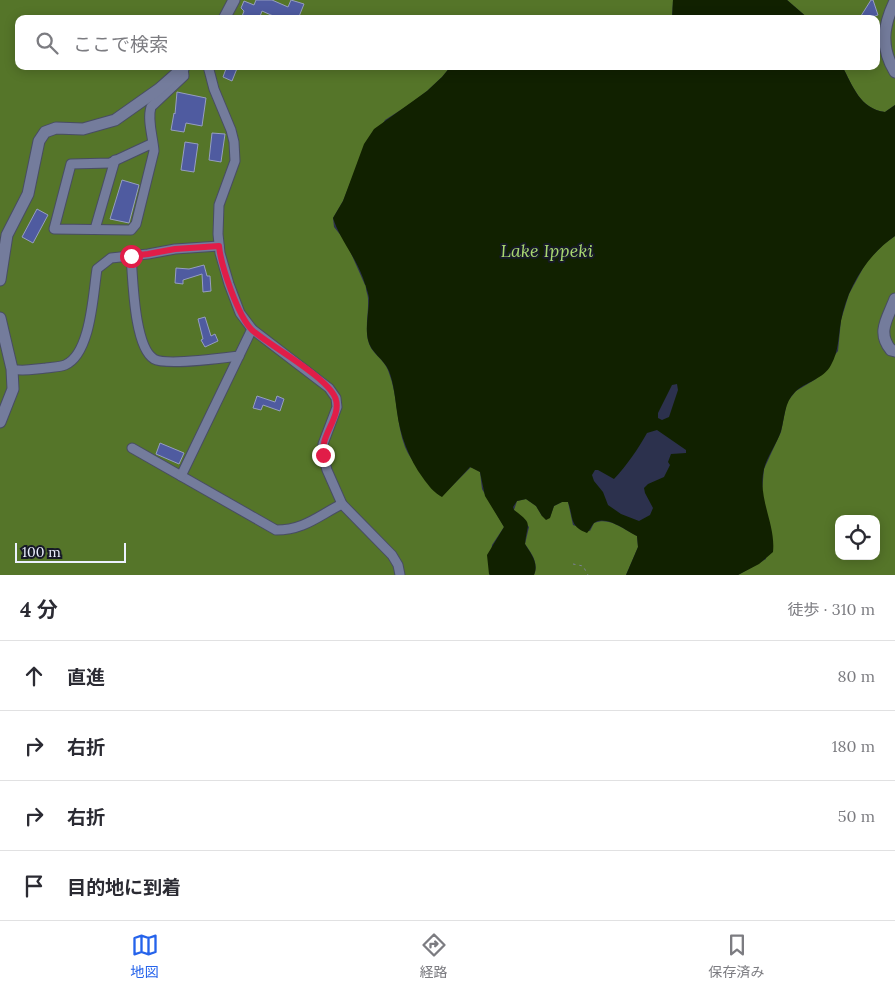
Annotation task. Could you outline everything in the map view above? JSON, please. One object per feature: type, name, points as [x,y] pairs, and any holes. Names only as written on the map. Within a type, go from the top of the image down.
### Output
[{"type":"street","points":[[226,15],[234,0]]},
{"type":"street","points":[[895,1],[884,29],[890,63],[895,72]]},
{"type":"street","points":[[0,280],[7,235],[28,194],[39,141],[45,132],[56,128],[83,128],[115,120],[159,89],[181,70]]},
{"type":"street","points":[[153,144],[110,163],[71,164],[54,229],[131,230],[136,224],[154,151],[151,107],[184,76],[184,70]]},
{"type":"street","points":[[209,70],[214,89],[234,142],[235,161],[220,205],[219,246],[240,313],[252,330],[298,362],[329,388],[336,398],[337,408],[324,444],[323,455],[327,470],[342,504],[392,555],[398,565],[400,575]]},
{"type":"street","points":[[95,229],[115,160]]},
{"type":"street","points":[[12,369],[20,371],[64,365],[80,352],[86,337],[97,269],[111,258],[175,249],[219,246]]},
{"type":"street","points":[[131,256],[136,311],[141,342],[146,352],[155,360],[168,362],[239,356]]},
{"type":"street","points":[[895,299],[883,331],[885,342],[891,350],[895,351]]},
{"type":"street","points":[[0,318],[12,369],[13,389],[0,422]]},
{"type":"street","points":[[181,476],[252,330]]},
{"type":"street","points":[[132,448],[276,530],[291,530],[309,523],[342,504]]},
{"type":"path","points":[[573,564],[584,566],[588,575]]},
{"type":"green space","points":[[0,0],[673,0],[672,15],[15,15],[15,70],[448,70],[427,91],[385,120],[355,171],[343,201],[333,218],[334,227],[346,242],[366,285],[368,299],[367,337],[371,348],[386,366],[389,373],[402,438],[408,453],[442,496],[471,467],[480,472],[482,489],[504,527],[492,545],[490,575],[0,575]]},
{"type":"green space","points":[[787,0],[895,0],[895,105],[885,112],[869,106],[858,95],[844,70],[880,70],[880,15],[804,15]]},
{"type":"green space","points":[[895,236],[895,575],[738,575],[766,559],[766,511],[762,491],[764,469],[781,432],[787,402],[796,391],[816,379],[838,351],[841,320],[849,294],[867,261]]},
{"type":"green space","points":[[526,499],[536,506],[542,516],[550,517],[554,506],[562,502],[568,502],[573,525],[590,531],[594,523],[606,522],[637,536],[638,547],[626,575],[534,575],[536,566],[525,544],[529,527],[514,510],[517,501]]},
{"type":"water","points":[[673,0],[787,0],[804,15],[672,15]]},
{"type":"water","name":"Lake Ippeki","points":[[448,70],[844,70],[858,95],[869,106],[885,112],[895,105],[895,236],[867,263],[853,285],[844,309],[834,360],[828,370],[795,392],[791,396],[785,410],[781,431],[767,459],[762,480],[772,531],[773,552],[759,564],[738,575],[626,575],[638,547],[637,536],[616,524],[604,521],[594,523],[587,533],[577,527],[573,521],[568,502],[562,502],[554,506],[550,518],[546,520],[536,506],[526,499],[517,501],[513,507],[528,524],[525,544],[536,566],[534,575],[489,574],[487,555],[504,527],[485,496],[480,472],[470,467],[442,497],[431,489],[418,471],[409,455],[398,421],[389,371],[372,349],[368,340],[369,298],[360,270],[339,233],[333,218],[343,201],[364,144],[374,129],[427,91]],"holes":[[[677,384],[678,390],[669,417],[662,420],[658,418],[658,413],[672,385]],[[657,430],[686,450],[686,453],[671,454],[668,462],[670,465],[664,477],[648,484],[644,488],[653,508],[650,515],[639,521],[621,514],[608,505],[603,492],[594,481],[592,475],[595,470],[598,470],[614,479],[632,457],[647,433]]]},
{"type":"building","points":[[256,0],[272,0],[288,7],[291,0],[304,4],[300,15],[271,15],[262,11],[260,15],[242,15],[244,11],[241,8],[244,1],[254,5]]},
{"type":"building","points":[[871,0],[873,0],[878,15],[862,15]]},
{"type":"building","points":[[226,70],[236,70],[232,81],[223,77]]},
{"type":"building","points":[[177,92],[206,98],[202,126],[186,123],[184,132],[171,130]]},
{"type":"building","points":[[212,133],[225,134],[221,162],[209,160]]},
{"type":"building","points":[[185,142],[198,144],[194,172],[181,170]]},
{"type":"building","points":[[122,180],[139,185],[129,223],[110,219]]},
{"type":"building","points":[[37,209],[48,215],[33,243],[22,237]]},
{"type":"building","points":[[204,265],[207,276],[210,276],[211,291],[203,292],[202,274],[183,280],[183,284],[175,283],[176,268],[189,269]]},
{"type":"building","points":[[205,317],[211,336],[215,334],[218,341],[205,347],[201,340],[203,339],[198,319]]},
{"type":"building","points":[[257,396],[275,402],[277,396],[284,399],[280,411],[263,405],[261,410],[253,408]]},
{"type":"building","points":[[160,443],[184,453],[179,464],[156,454]]},
{"type":"route","points":[[131,256],[175,249],[219,246],[229,284],[245,321],[252,330],[298,362],[329,388],[336,398],[337,408],[324,444],[323,455]]}]
